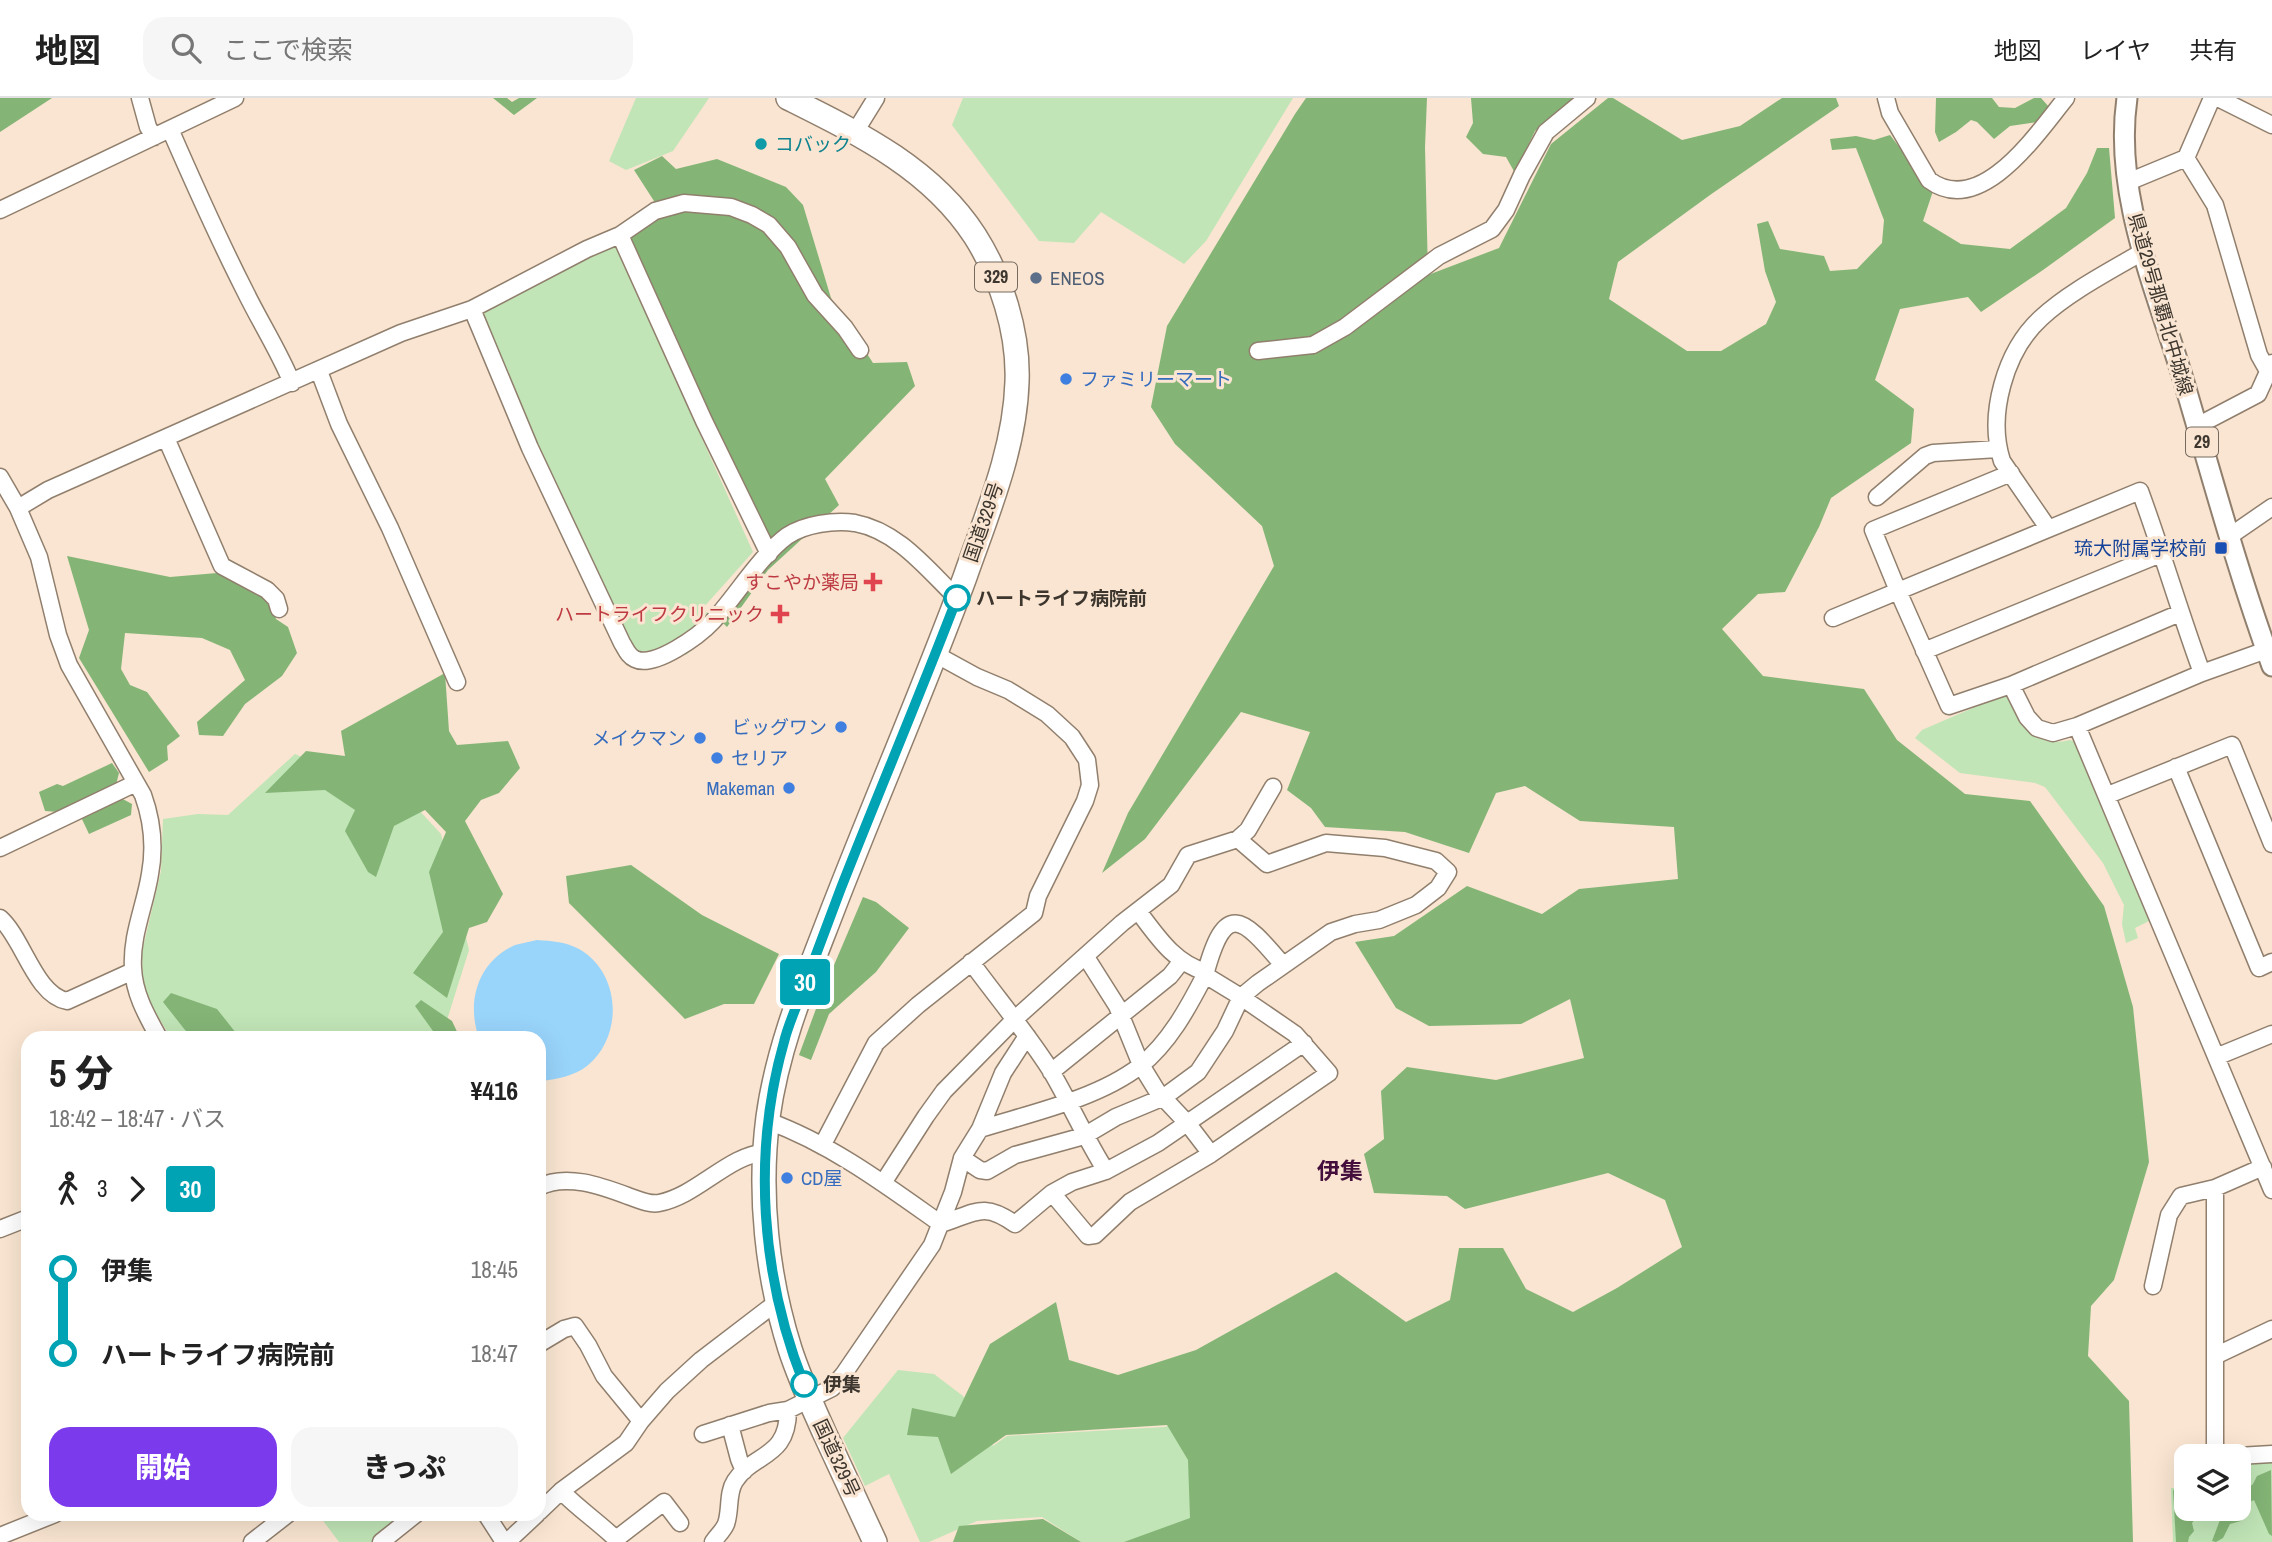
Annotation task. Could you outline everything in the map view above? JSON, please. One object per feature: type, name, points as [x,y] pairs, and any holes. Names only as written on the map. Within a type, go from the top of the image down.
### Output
[{"type":"highway","name":"国道329号","points":[[788,98],[855,132],[900,159],[925,179],[963,219],[990,264],[1001,290],[1016,354],[1017,377],[1012,430],[982,529],[784,1040],[768,1121],[766,1217],[777,1302],[791,1353],[810,1400],[875,1542]]},
{"type":"main road","name":"県道29号那覇北中城線","points":[[2127,98],[2125,129],[2128,182],[2135,218],[2230,536],[2270,654]]},
{"type":"street","points":[[140,98],[148,128],[154,137]]},
{"type":"street","points":[[0,210],[234,98]]},
{"type":"street","points":[[855,132],[876,98]]},
{"type":"street","points":[[1258,351],[1313,345],[1345,327],[1439,256],[1492,229],[1506,210],[1522,174],[1546,132],[1587,98]]},
{"type":"street","points":[[1886,98],[1890,113],[1929,180],[1937,186],[1955,190],[1987,181],[1998,174],[2011,163],[2066,98]]},
{"type":"street","points":[[2128,182],[2186,158],[2212,98]]},
{"type":"street","points":[[2218,98],[2272,125]]},
{"type":"street","points":[[170,129],[207,214],[292,383]]},
{"type":"street","points":[[2186,158],[2215,205],[2259,355],[2270,367],[2258,394],[2197,426]]},
{"type":"street","points":[[18,508],[48,490],[401,333],[472,309],[620,234],[655,211],[684,203],[731,208],[752,215],[769,225],[788,247],[815,295],[845,328],[859,350]]},
{"type":"street","points":[[620,234],[704,421],[769,554]]},
{"type":"street","points":[[2048,528],[2002,461],[1998,449],[1996,422],[1998,395],[2016,353],[2030,330],[2056,305],[2144,251]]},
{"type":"street","points":[[472,309],[530,448],[630,656],[637,661],[648,662],[670,653],[712,623],[769,554],[787,537],[817,525],[853,523],[882,532],[905,548],[957,598]]},
{"type":"street","points":[[319,371],[339,424],[390,528],[457,682]]},
{"type":"street","points":[[166,438],[222,566],[267,590],[276,598],[279,609]]},
{"type":"street","points":[[1877,497],[1925,456],[1933,453],[1998,449]]},
{"type":"street","points":[[2011,473],[1873,530],[1949,706],[2011,685],[2180,613]]},
{"type":"street","points":[[0,477],[18,508],[39,557],[58,635],[69,665],[148,809],[153,845],[150,874],[133,946],[133,971],[139,998],[156,1031]]},
{"type":"street","points":[[1833,618],[2140,491],[2202,673]]},
{"type":"street","points":[[2230,536],[2272,507]]},
{"type":"street","points":[[1924,650],[2163,553]]},
{"type":"street","points":[[822,1146],[876,1043],[918,1005],[1034,913],[1038,896],[1085,802],[1090,785],[1087,760],[1072,737],[1047,714],[1008,690],[935,654]]},
{"type":"street","points":[[2011,685],[2027,717],[2037,728],[2053,733],[2077,726],[2202,673],[2270,654]]},
{"type":"street","points":[[2077,726],[2272,1190]]},
{"type":"street","points":[[2108,795],[2232,745],[2272,844]]},
{"type":"street","points":[[2176,766],[2259,968],[2272,962]]},
{"type":"street","points":[[0,848],[136,783]]},
{"type":"street","points":[[883,1183],[944,1091],[1016,1018],[1122,923],[1171,885],[1188,855],[1238,839],[1248,830],[1273,787]]},
{"type":"street","points":[[962,1158],[986,1171],[1015,1155],[1084,1136],[1116,1117],[1164,1097],[1198,1072],[1225,1031],[1241,997],[1331,932],[1388,917],[1416,905],[1438,888],[1447,872],[1437,861],[1385,848],[1326,843],[1267,864],[1238,839]]},
{"type":"street","points":[[1052,1193],[1088,1236],[1095,1235],[1130,1202],[1211,1154],[1329,1073],[1295,1034],[1206,974],[1181,962],[1168,950],[1138,911]]},
{"type":"street","points":[[0,918],[11,929],[34,972],[60,1000],[67,1001],[133,971]]},
{"type":"street","points":[[980,1129],[1067,1102],[1120,1080],[1141,1065],[1170,1034],[1206,974],[1221,932],[1228,924],[1241,923],[1254,932],[1283,965]]},
{"type":"street","points":[[1086,957],[1121,1014],[1141,1065],[1157,1091],[1211,1154]]},
{"type":"street","points":[[971,962],[1016,1018],[1051,1072],[1105,1171]]},
{"type":"street","points":[[1051,1072],[1170,976],[1181,962]]},
{"type":"street","points":[[2216,1057],[2272,1034]]},
{"type":"street","points":[[704,1434],[788,1410],[832,1388],[843,1375],[932,1245],[962,1158],[980,1129],[1003,1073],[1027,1036]]},
{"type":"street","points":[[940,1224],[989,1210],[1000,1213],[1015,1224],[1052,1193],[1072,1181],[1105,1171],[1158,1143],[1304,1043]]},
{"type":"street","points":[[768,1121],[822,1146],[883,1183],[940,1224]]},
{"type":"street","points":[[546,1184],[551,1181],[584,1182],[644,1202],[658,1203],[706,1181],[753,1153],[766,1152]]},
{"type":"street","points":[[2153,1286],[2169,1214],[2181,1196],[2215,1188],[2263,1167]]},
{"type":"street","points":[[2215,1188],[2215,1444]]},
{"type":"street","points":[[0,1229],[21,1221]]},
{"type":"street","points":[[546,1505],[626,1443],[667,1391],[701,1360],[777,1302]]},
{"type":"street","points":[[546,1340],[575,1326],[604,1376],[641,1421]]},
{"type":"street","points":[[2215,1356],[2272,1329]]},
{"type":"street","points":[[713,1542],[726,1524],[733,1485],[744,1471],[778,1445],[788,1421],[788,1410]]},
{"type":"street","points":[[730,1425],[744,1471]]},
{"type":"street","points":[[2251,1455],[2272,1454]]},
{"type":"street","points":[[561,1491],[584,1514],[592,1516],[616,1539],[664,1502],[680,1523]]},
{"type":"street","points":[[0,1536],[38,1521]]},
{"type":"street","points":[[252,1542],[279,1521]]},
{"type":"street","points":[[381,1542],[407,1521]]},
{"type":"street","points":[[490,1521],[506,1542],[529,1521]]},
{"type":"green space","points":[[0,98],[52,98],[0,132]]},
{"type":"green space","points":[[493,98],[507,98],[512,102],[519,98],[537,98],[514,115]]},
{"type":"green space","points":[[636,98],[709,98],[673,151],[626,170],[609,161]]},
{"type":"green space","points":[[963,98],[1293,98],[1206,241],[1184,264],[1101,212],[1074,243],[1039,241],[952,125]]},
{"type":"green space","points":[[1306,98],[1427,98],[1425,147],[1428,275],[1499,248],[1551,144],[1608,98],[1613,98],[1682,140],[1740,126],[1782,98],[1836,98],[1839,106],[1618,262],[1609,299],[1687,351],[1721,351],[1766,324],[1776,302],[1765,271],[1757,224],[1768,221],[1780,249],[1824,256],[1830,271],[1857,269],[1882,243],[1884,220],[1856,148],[1832,150],[1830,139],[1856,136],[1874,140],[1890,135],[1933,191],[1923,221],[1961,244],[2010,249],[2066,208],[2087,173],[2097,148],[2109,148],[2115,218],[1981,312],[1968,297],[1900,309],[1875,380],[1914,409],[1911,443],[1831,498],[1785,592],[1758,594],[1722,629],[1763,676],[1864,689],[1897,740],[1965,794],[2030,801],[2104,906],[2133,1007],[2149,1162],[2114,1280],[2091,1306],[2088,1356],[2129,1401],[2133,1542],[1124,1542],[1190,1518],[1188,1460],[1167,1425],[1006,1435],[951,1474],[938,1437],[907,1435],[912,1408],[955,1417],[990,1344],[1056,1302],[1069,1360],[1118,1375],[1196,1350],[1336,1272],[1406,1322],[1450,1300],[1459,1248],[1503,1248],[1526,1289],[1573,1312],[1682,1247],[1665,1200],[1608,1173],[1465,1209],[1447,1196],[1374,1193],[1364,1154],[1384,1139],[1381,1091],[1407,1067],[1496,1080],[1584,1058],[1570,999],[1521,1024],[1429,1026],[1396,1008],[1355,942],[1394,936],[1467,886],[1542,914],[1579,889],[1678,879],[1674,827],[1580,821],[1525,786],[1496,793],[1469,853],[1405,832],[1325,827],[1311,808],[1287,790],[1310,732],[1241,712],[1145,839],[1102,873],[1128,813],[1274,566],[1262,526],[1175,444],[1151,407],[1167,326]]},
{"type":"green space","points":[[1471,98],[1577,98],[1535,131],[1515,173],[1506,157],[1483,154],[1466,137],[1473,123]]},
{"type":"green space","points":[[1936,98],[1992,98],[1999,107],[2015,108],[2034,98],[2041,98],[2049,107],[2038,122],[2010,126],[1994,139],[1977,122],[1971,120],[1939,142],[1935,132]]},
{"type":"green space","points":[[662,156],[676,169],[717,159],[786,187],[803,205],[831,298],[873,363],[907,362],[915,386],[825,479],[839,505],[768,570],[727,627],[711,611],[769,542],[627,237],[654,201],[634,170]]},
{"type":"green space","points":[[615,245],[753,552],[703,608],[719,628],[686,655],[633,651],[607,601],[478,311]]},
{"type":"green space","points":[[67,556],[170,577],[217,573],[240,579],[271,599],[276,619],[288,627],[297,653],[282,676],[245,704],[223,736],[199,735],[197,722],[245,680],[230,650],[202,638],[125,633],[121,669],[130,685],[147,692],[180,736],[167,746],[168,760],[149,772],[79,658],[89,630]]},
{"type":"green space","points":[[445,673],[449,731],[457,745],[508,741],[520,768],[499,793],[481,800],[465,821],[503,894],[487,922],[469,928],[447,998],[413,973],[443,932],[429,872],[446,832],[425,810],[394,826],[376,877],[368,872],[345,831],[355,810],[325,790],[265,793],[306,751],[345,756],[341,731]]},
{"type":"green space","points":[[2003,695],[2011,701],[2035,735],[2047,741],[2075,742],[2151,920],[2135,928],[2138,938],[2126,943],[2122,924],[2124,905],[2103,863],[2045,787],[2035,783],[1960,773],[1915,738],[1922,730]]},
{"type":"green space","points":[[295,754],[417,808],[441,834],[469,950],[446,1023],[450,1031],[167,1031],[143,992],[142,952],[161,871],[163,819],[198,814],[228,815]]},
{"type":"green space","points":[[112,763],[119,773],[115,789],[58,812],[45,811],[39,792],[57,784],[63,786]]},
{"type":"green space","points":[[119,797],[132,804],[131,815],[89,834],[81,817]]},
{"type":"green space","points":[[631,865],[702,915],[779,954],[754,1004],[724,1004],[685,1019],[569,903],[566,876]]},
{"type":"green space","points":[[863,897],[876,902],[909,928],[876,972],[829,1014],[811,1060],[799,1055]]},
{"type":"green space","points":[[171,993],[217,1009],[234,1031],[186,1031],[163,1002]]},
{"type":"green space","points":[[421,1000],[452,1021],[457,1031],[433,1031],[415,1006]]},
{"type":"green space","points":[[898,1370],[934,1374],[963,1396],[993,1446],[1007,1436],[1164,1427],[1247,1406],[1260,1542],[1081,1542],[1042,1517],[977,1521],[929,1542],[920,1542],[889,1474],[865,1486],[843,1438]]},
{"type":"green space","points":[[2272,1460],[2272,1542],[2173,1542],[2171,1488],[2174,1488],[2174,1521],[2251,1521],[2251,1461]]},
{"type":"green space","points":[[2271,1470],[2272,1536],[2254,1500],[2251,1501],[2251,1486],[2257,1476]]},
{"type":"green space","points":[[1043,1519],[1081,1542],[953,1542],[959,1526]]},
{"type":"green space","points":[[323,1521],[401,1521],[374,1542],[339,1542]]},
{"type":"green space","points":[[2175,1521],[2194,1521],[2194,1531],[2188,1542],[2176,1542]]},
{"type":"green space","points":[[2220,1521],[2241,1521],[2230,1524],[2223,1538],[2212,1541]]},
{"type":"water","points":[[537,940],[569,945],[593,960],[603,973],[613,1005],[612,1022],[599,1053],[577,1072],[546,1080],[546,1031],[477,1031],[474,1011],[478,984],[492,961],[515,945]]},
{"type":"bus line","name":"30","points":[[804,1384],[791,1353],[777,1302],[766,1217],[766,1137],[775,1079],[784,1040],[817,951],[957,598]]},
{"type":"place","name":"コバック","points":[[761,144]]},
{"type":"place","name":"ENEOS","points":[[1036,278]]},
{"type":"place","name":"ファミリーマート","points":[[1066,379]]},
{"type":"place","name":"琉大附属学校前","points":[[2221,548]]},
{"type":"place","name":"すこやか薬局","points":[[873,582]]},
{"type":"place","name":"ハートライフ病院前","points":[[957,598]]},
{"type":"place","name":"ハートライフクリニック","points":[[780,614]]},
{"type":"place","name":"ビッグワン","points":[[841,727]]},
{"type":"place","name":"メイクマン","points":[[700,738]]},
{"type":"place","name":"セリア","points":[[717,758]]},
{"type":"place","name":"Makeman","points":[[789,788]]},
{"type":"place","name":"CD屋","points":[[787,1178]]},
{"type":"place","name":"伊集","points":[[804,1384]]},
{"type":"district","name":"伊集","points":[[1340,1171]]}]
